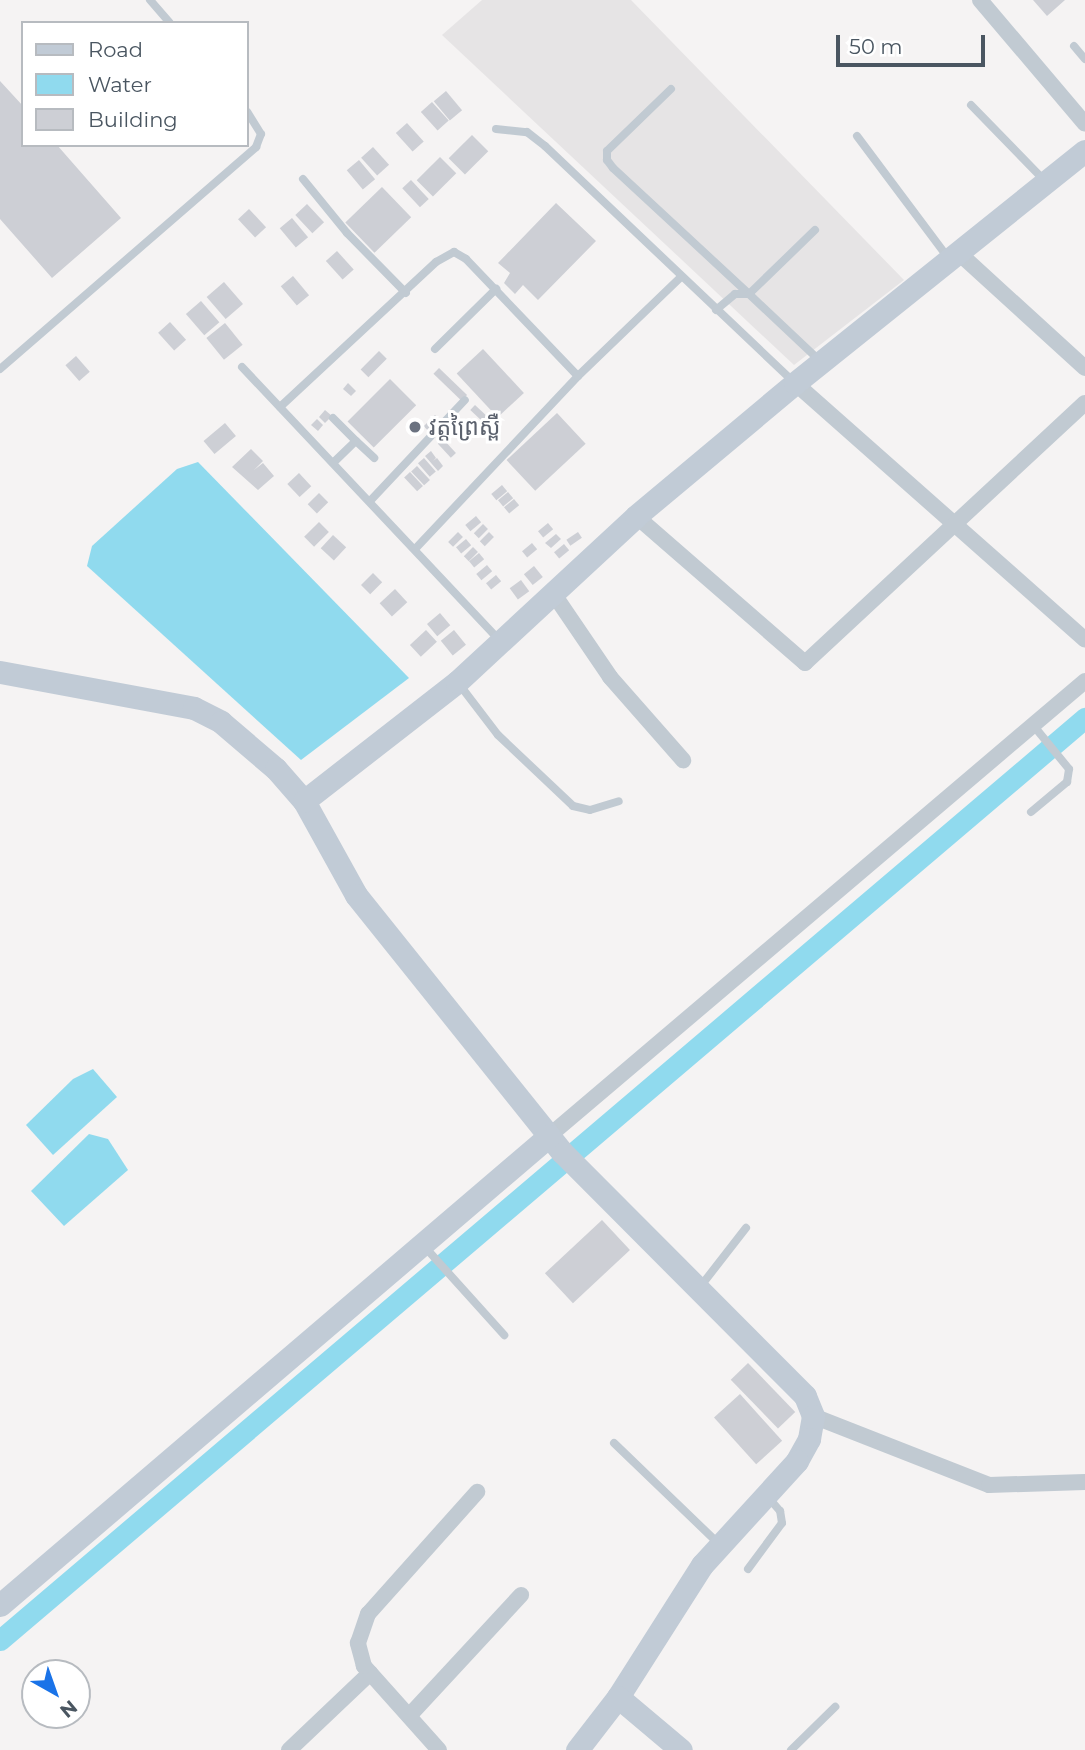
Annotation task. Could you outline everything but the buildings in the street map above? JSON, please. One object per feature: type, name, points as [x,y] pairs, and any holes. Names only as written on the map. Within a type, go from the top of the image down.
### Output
[{"type":"street","points":[[980,0],[1085,124]]},
{"type":"street","points":[[304,801],[457,682],[636,516],[795,383],[956,258],[1085,151]]},
{"type":"street","points":[[956,258],[1085,368]]},
{"type":"street","points":[[795,383],[1085,640]]},
{"type":"street","points":[[636,516],[805,663],[1085,402]]},
{"type":"street","points":[[552,593],[610,677],[683,760]]},
{"type":"street","points":[[0,672],[194,708],[221,722],[276,769],[304,801],[356,895],[561,1151],[805,1396],[813,1416],[809,1439],[797,1461],[702,1565],[618,1696],[578,1750]]},
{"type":"street","points":[[0,1605],[428,1251],[561,1151],[1038,732],[1085,681]]},
{"type":"street","points":[[813,1416],[989,1485],[1085,1482]]},
{"type":"street","points":[[439,1750],[370,1673],[358,1643],[368,1614],[477,1492]]},
{"type":"street","points":[[409,1716],[521,1595]]},
{"type":"street","points":[[289,1750],[370,1673]]},
{"type":"street","points":[[618,1696],[681,1750]]},
{"type":"lane","points":[[150,0],[168,21]]},
{"type":"lane","points":[[1074,46],[1085,59]]},
{"type":"lane","points":[[671,89],[607,151],[607,160],[821,362]]},
{"type":"lane","points":[[971,105],[1046,183]]},
{"type":"lane","points":[[0,369],[256,147],[261,134],[248,114]]},
{"type":"lane","points":[[496,130],[527,132],[545,146],[795,383]]},
{"type":"lane","points":[[857,136],[956,258]]},
{"type":"lane","points":[[303,179],[347,233],[406,293]]},
{"type":"lane","points":[[716,310],[735,294],[749,293],[815,230]]},
{"type":"lane","points":[[280,407],[406,293],[436,262],[454,252],[496,289],[578,376]]},
{"type":"lane","points":[[416,548],[578,376],[681,277]]},
{"type":"lane","points":[[435,349],[496,289]]},
{"type":"lane","points":[[242,367],[371,500],[500,641]]},
{"type":"lane","points":[[371,500],[465,400]]},
{"type":"lane","points":[[333,418],[374,458]]},
{"type":"lane","points":[[334,462],[356,441]]},
{"type":"lane","points":[[457,682],[498,735],[573,806],[590,810],[619,801]]},
{"type":"lane","points":[[1031,812],[1067,782],[1069,769],[1038,732]]},
{"type":"lane","points":[[698,1289],[746,1228]]},
{"type":"lane","points":[[428,1251],[504,1335]]},
{"type":"lane","points":[[614,1443],[720,1545]]},
{"type":"lane","points":[[748,1569],[782,1523],[780,1511],[766,1495]]},
{"type":"lane","points":[[790,1750],[835,1707]]},
{"type":"shaded area","points":[[482,0],[631,0],[904,280],[794,365],[442,35]]},
{"type":"water","points":[[198,462],[409,678],[301,760],[87,566],[92,546],[177,469]]},
{"type":"water","points":[[93,1069],[117,1097],[53,1155],[26,1125],[73,1079]]},
{"type":"water","points":[[89,1134],[108,1139],[128,1170],[64,1226],[31,1191]]},
{"type":"waterway","points":[[0,1640],[1085,718]]},
{"type":"place","name":"វត្តព្រៃស្ពឺ","points":[[415,427]]}]
